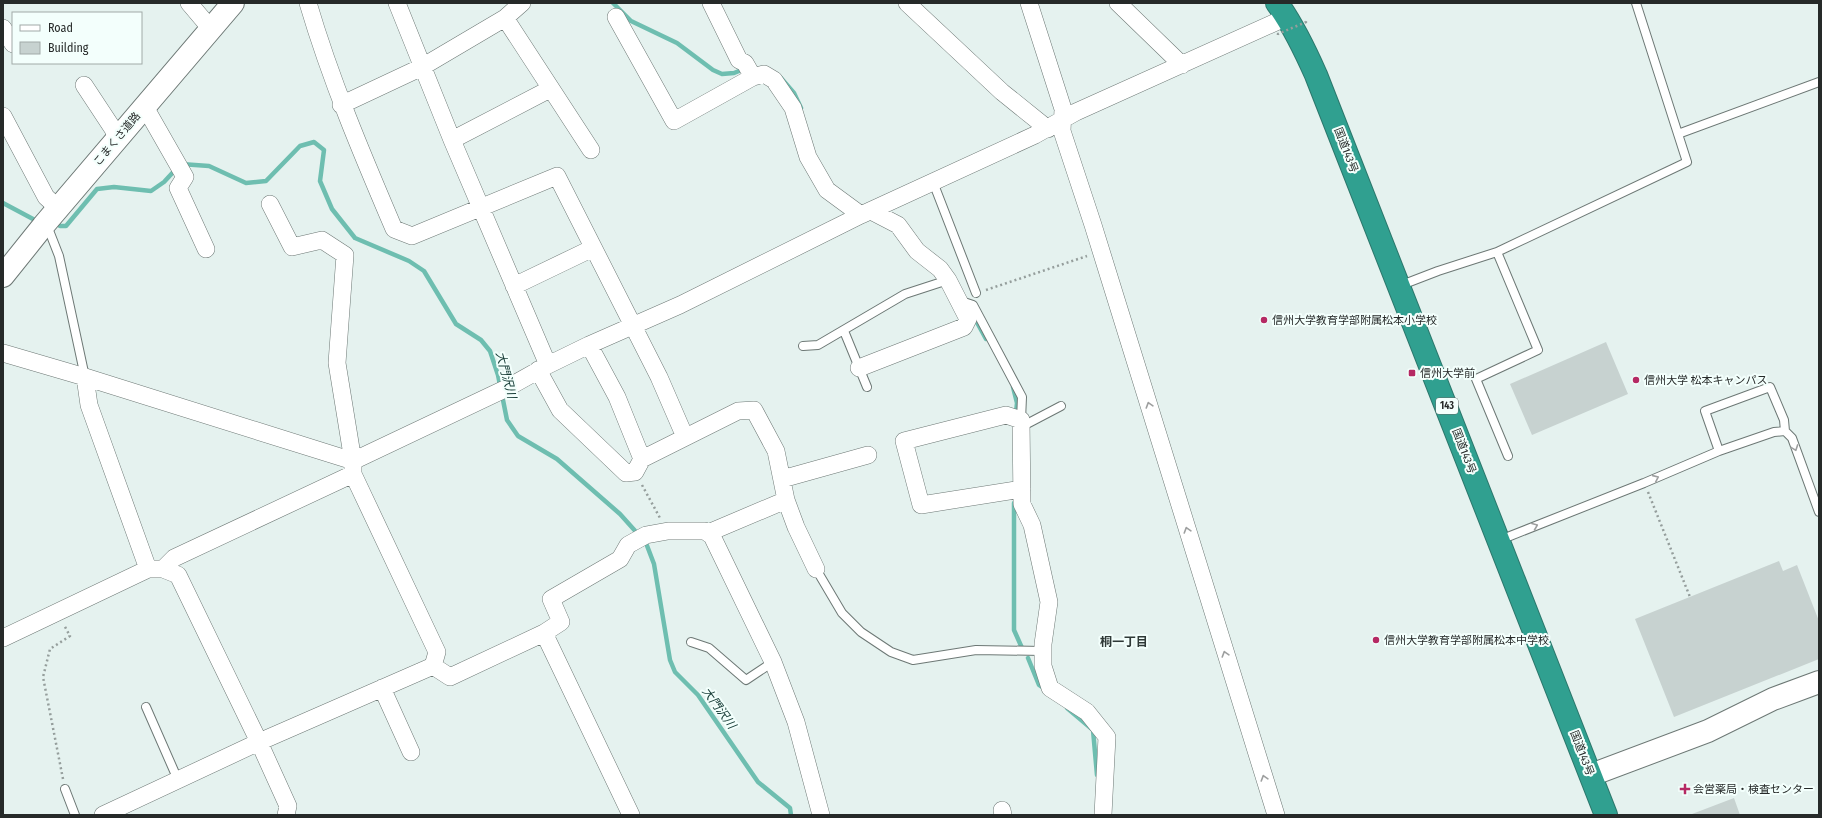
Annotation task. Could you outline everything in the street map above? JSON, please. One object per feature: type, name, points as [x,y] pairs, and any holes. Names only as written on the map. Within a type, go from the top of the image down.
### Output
[{"type":"highway","name":"国道143号","points":[[1287,19],[1316,75],[1606,815]]},
{"type":"street","points":[[190,3],[211,30]]},
{"type":"street","name":"こまくさ道路","points":[[3,276],[58,208],[233,3]]},
{"type":"street","points":[[308,3],[323,54],[341,105],[394,229],[412,236],[557,176],[659,377],[685,436]]},
{"type":"street","points":[[397,3],[480,208],[514,286],[543,368],[560,410],[626,473],[685,436],[738,411],[754,410],[776,451],[786,500],[796,527],[816,568]]},
{"type":"street","points":[[341,105],[422,67],[505,18],[522,3]]},
{"type":"street","points":[[711,3],[739,60],[750,71],[764,74],[774,80],[793,108],[808,157],[826,190],[866,213],[898,225],[917,251],[940,269],[948,280],[968,319],[964,326],[859,368]]},
{"type":"street","points":[[907,3],[1002,92],[1055,125],[1062,131],[1101,251],[1276,815]]},
{"type":"street","points":[[1029,3],[1063,109],[1055,125]]},
{"type":"street","points":[[1118,3],[1182,65]]},
{"type":"street","points":[[616,17],[674,121],[750,71]]},
{"type":"street","points":[[505,18],[591,150]]},
{"type":"street","points":[[3,637],[155,569],[589,345],[632,325],[680,306],[866,213],[1055,125],[1076,112],[1287,19]]},
{"type":"street","points":[[3,28],[12,42]]},
{"type":"street","points":[[3,55],[12,50]]},
{"type":"street","points":[[84,85],[113,129],[117,139]]},
{"type":"street","points":[[452,140],[550,89]]},
{"type":"street","points":[[145,107],[185,177],[178,188],[206,249]]},
{"type":"street","points":[[3,116],[46,197],[58,208]]},
{"type":"street","points":[[270,204],[292,246],[322,240],[345,255],[337,362],[353,468],[437,652],[433,666]]},
{"type":"street","points":[[514,286],[593,248]]},
{"type":"street","points":[[589,345],[617,398],[638,466]]},
{"type":"street","points":[[3,353],[85,377],[353,468]]},
{"type":"street","points":[[85,377],[89,405],[155,569]]},
{"type":"street","points":[[1022,489],[921,505],[904,440],[1006,415],[1021,424],[1022,489],[1022,504],[1032,525],[1049,602],[1043,651],[1043,666],[1050,688],[1087,712],[1106,736],[1103,815]]},
{"type":"street","points":[[782,479],[868,455]]},
{"type":"street","points":[[708,533],[786,500]]},
{"type":"street","points":[[433,666],[450,677],[544,633],[561,622],[551,599],[620,559],[628,545],[641,538],[668,531],[705,531],[712,536],[773,662],[796,722],[821,815]]},
{"type":"street","points":[[155,569],[178,575],[259,742],[288,806],[286,815]]},
{"type":"street","points":[[544,633],[631,815]]},
{"type":"street","points":[[103,815],[124,811],[178,780],[259,742],[433,666]]},
{"type":"street","points":[[1591,775],[1708,731],[1773,699],[1819,682]]},
{"type":"street","points":[[382,688],[411,752]]},
{"type":"lane","points":[[1399,286],[1438,271],[1496,252],[1687,162],[1636,3]]},
{"type":"lane","points":[[1678,134],[1819,82]]},
{"type":"lane","points":[[932,182],[976,293]]},
{"type":"lane","points":[[50,233],[59,256],[85,377]]},
{"type":"lane","points":[[1496,252],[1538,350],[1476,379],[1508,456]]},
{"type":"lane","points":[[803,346],[818,345],[905,294],[948,280]]},
{"type":"lane","points":[[958,300],[973,305],[1022,397],[1021,424],[1061,406]]},
{"type":"lane","points":[[844,330],[867,387]]},
{"type":"lane","points":[[1719,451],[1706,412],[1770,387],[1784,420],[1785,431],[1792,438],[1819,512]]},
{"type":"lane","points":[[1499,541],[1644,484],[1719,451],[1774,432],[1785,431]]},
{"type":"lane","points":[[816,568],[842,613],[861,632],[891,652],[913,660],[976,650],[1043,651]]},
{"type":"lane","points":[[691,642],[709,648],[746,680],[773,662]]},
{"type":"lane","points":[[146,707],[178,780]]},
{"type":"lane","points":[[65,789],[75,815]]},
{"type":"path","points":[[1287,19],[1306,22],[1287,19]]},
{"type":"path","points":[[976,293],[1101,251]]},
{"type":"path","points":[[638,466],[668,531]]},
{"type":"path","points":[[1644,484],[1690,597]]},
{"type":"path","points":[[58,612],[70,636],[50,649],[43,677],[65,789]]},
{"type":"building","points":[[1606,342],[1628,394],[1532,435],[1510,384]]},
{"type":"building","points":[[1779,561],[1783,571],[1797,565],[1819,621],[1819,659],[1674,717],[1635,619]]},
{"type":"building","points":[[1734,798],[1740,815],[1692,815],[1692,814]]},
{"type":"waterway","points":[[613,3],[631,21],[677,43],[713,70],[722,74],[734,73],[744,69]]},
{"type":"waterway","points":[[781,78],[794,93],[801,108]]},
{"type":"waterway","name":"大門沢川","points":[[181,164],[209,166],[246,183],[266,181],[300,146],[314,142],[324,150],[320,181],[332,209],[355,238],[409,261],[424,271],[456,324],[481,340],[490,351],[498,375],[507,420],[518,436],[557,459],[620,514],[646,543],[654,564],[670,660],[675,672],[698,695],[758,782],[790,808],[791,815]]},
{"type":"waterway","name":"大門沢川","points":[[60,226],[66,226],[97,189],[114,187],[151,191],[164,182],[176,169]]},
{"type":"waterway","name":"大門沢川","points":[[3,203],[33,219]]},
{"type":"waterway","points":[[973,315],[986,339]]},
{"type":"waterway","points":[[1013,387],[1017,403],[1016,413]]},
{"type":"waterway","points":[[1014,503],[1014,630],[1022,648]]},
{"type":"waterway","points":[[1028,658],[1039,685],[1045,689]]},
{"type":"waterway","points":[[1067,708],[1093,730],[1097,775]]},
{"type":"place","name":"信州大学教育学部附属松本小学校","points":[[1264,320]]},
{"type":"place","name":"信州大学前","points":[[1412,373]]},
{"type":"place","name":"信州大学 松本キャンパス","points":[[1636,380]]},
{"type":"place","name":"信州大学教育学部附属松本中学校","points":[[1376,640]]},
{"type":"place","name":"会営薬局・検査センター","points":[[1685,789]]},
{"type":"district","name":"桐一丁目","points":[[1124,642]]}]
